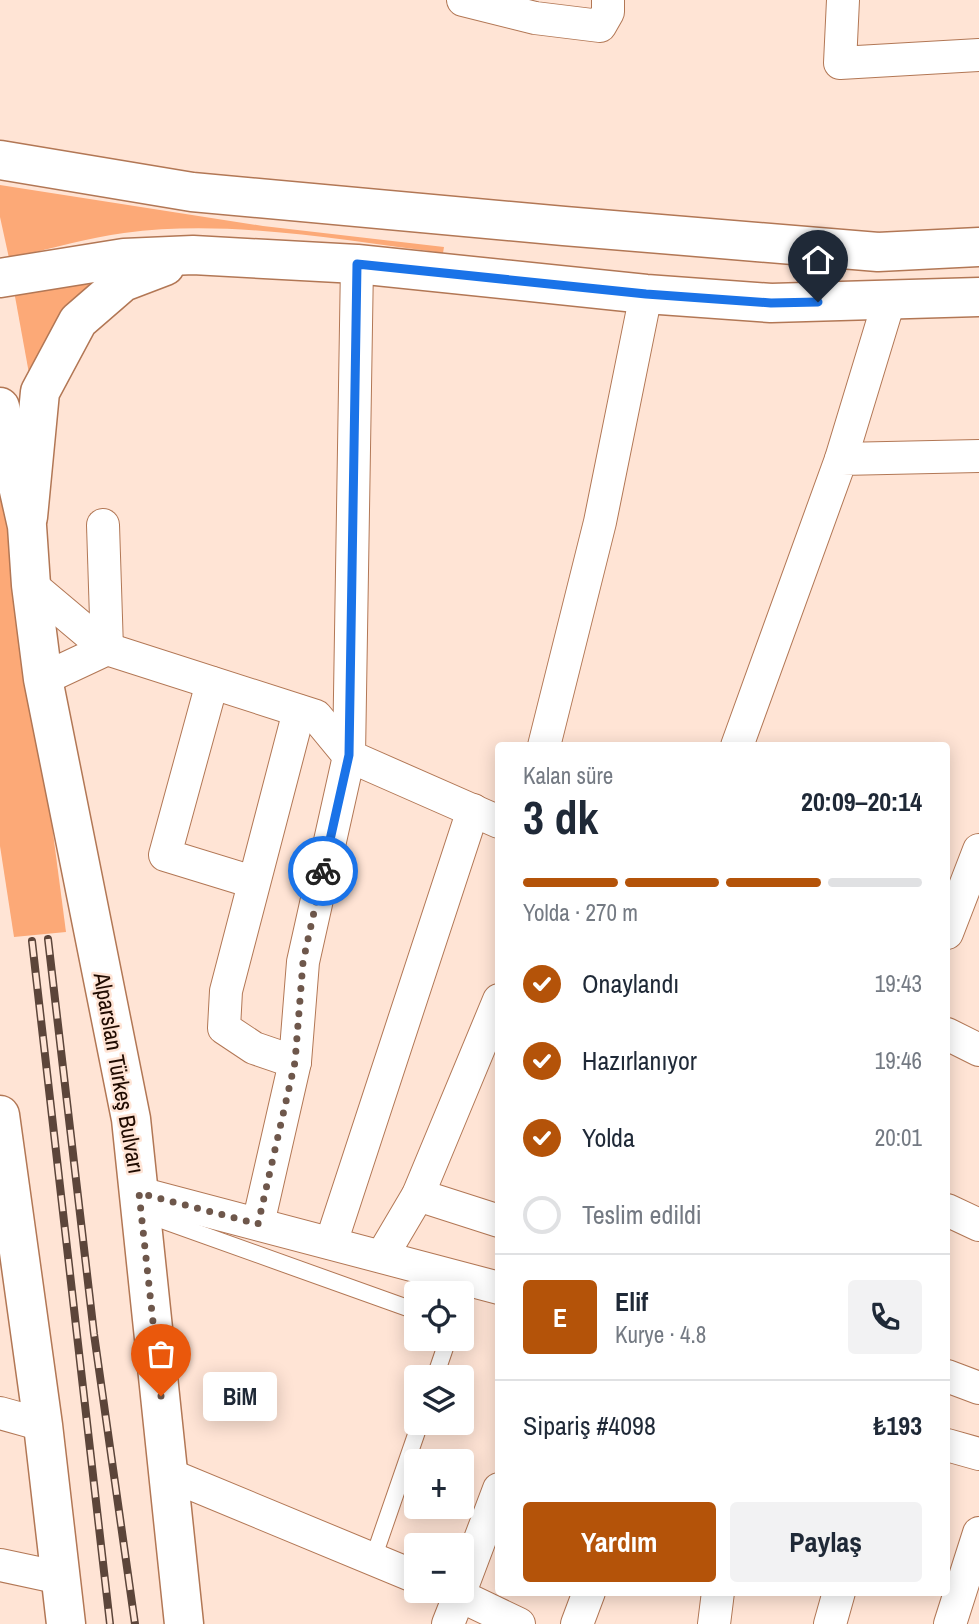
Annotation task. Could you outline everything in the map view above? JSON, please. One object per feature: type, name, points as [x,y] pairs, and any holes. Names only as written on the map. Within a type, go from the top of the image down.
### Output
[{"type":"main road","points":[[0,160],[192,192],[577,227],[878,252],[979,247]]},
{"type":"main road","points":[[27,526],[40,392],[78,321],[123,282],[193,254]]},
{"type":"main road","points":[[0,278],[124,258],[193,254],[357,264],[646,294],[771,303],[979,297]]},
{"type":"main road","points":[[0,407],[27,526]]},
{"type":"main road","name":"Alparslan Türkeş Bulvarı","points":[[27,526],[31,585],[43,679],[131,1119],[184,1624]]},
{"type":"main road","points":[[0,1115],[43,1424],[66,1624]]},
{"type":"street","points":[[463,0],[535,18],[600,26],[607,12],[608,0]]},
{"type":"street","points":[[843,0],[840,63],[979,55]]},
{"type":"street","points":[[258,1224],[295,1062],[303,962],[349,755],[357,264]]},
{"type":"street","points":[[545,742],[600,522],[646,294]]},
{"type":"street","points":[[738,742],[841,459],[889,300]]},
{"type":"street","points":[[841,459],[979,456]]},
{"type":"street","points":[[103,525],[107,649]]},
{"type":"street","points":[[31,585],[107,649],[316,716],[349,755],[486,816],[331,1243]]},
{"type":"street","points":[[43,679],[107,649]]},
{"type":"street","points":[[212,683],[165,855],[253,882]]},
{"type":"street","points":[[295,1062],[254,1048],[224,1028],[226,990],[299,711]]},
{"type":"street","points":[[950,925],[979,850]]},
{"type":"street","points":[[382,1256],[418,1195],[495,1010]]},
{"type":"street","points":[[950,1036],[979,1050]]},
{"type":"street","points":[[418,1195],[495,1220]]},
{"type":"street","points":[[140,1203],[258,1224],[495,1287]]},
{"type":"street","points":[[950,1211],[979,1225]]},
{"type":"street","points":[[950,1377],[979,1388]]},
{"type":"street","points":[[0,1413],[43,1424]]},
{"type":"street","points":[[950,1446],[979,1454]]},
{"type":"street","points":[[170,1475],[404,1572]]},
{"type":"street","points":[[474,1551],[495,1499]]},
{"type":"street","points":[[950,1624],[974,1565],[979,1533]]},
{"type":"street","points":[[0,1565],[61,1578]]},
{"type":"street","points":[[578,1624],[588,1596]]},
{"type":"street","points":[[714,1624],[718,1596]]},
{"type":"street","points":[[830,1624],[838,1596]]},
{"type":"street","points":[[474,1600],[519,1624]]},
{"type":"street","points":[[448,1624],[454,1603]]},
{"type":"lane","points":[[140,1203],[404,1306]]},
{"type":"lane","points":[[373,1559],[415,1435]]},
{"type":"shaded area","points":[[0,185],[263,226],[444,247],[443,253],[284,233],[204,228],[164,229],[110,235],[9,258],[0,217]]},
{"type":"shaded area","points":[[144,262],[32,390],[14,291]]},
{"type":"shaded area","points":[[0,473],[29,650],[66,932],[14,937],[0,846]]},
{"type":"railway","points":[[48,939],[94,1334],[135,1624]]},
{"type":"railway","points":[[32,941],[110,1624]]},
{"type":"way so far","points":[[161,1396],[139,1193],[258,1224],[295,1062],[303,962],[323,871]]},
{"type":"place","name":"BiM","points":[[161,1396]]},
{"type":"route","points":[[323,871],[349,755],[357,264],[646,294],[771,303],[818,302]]}]
